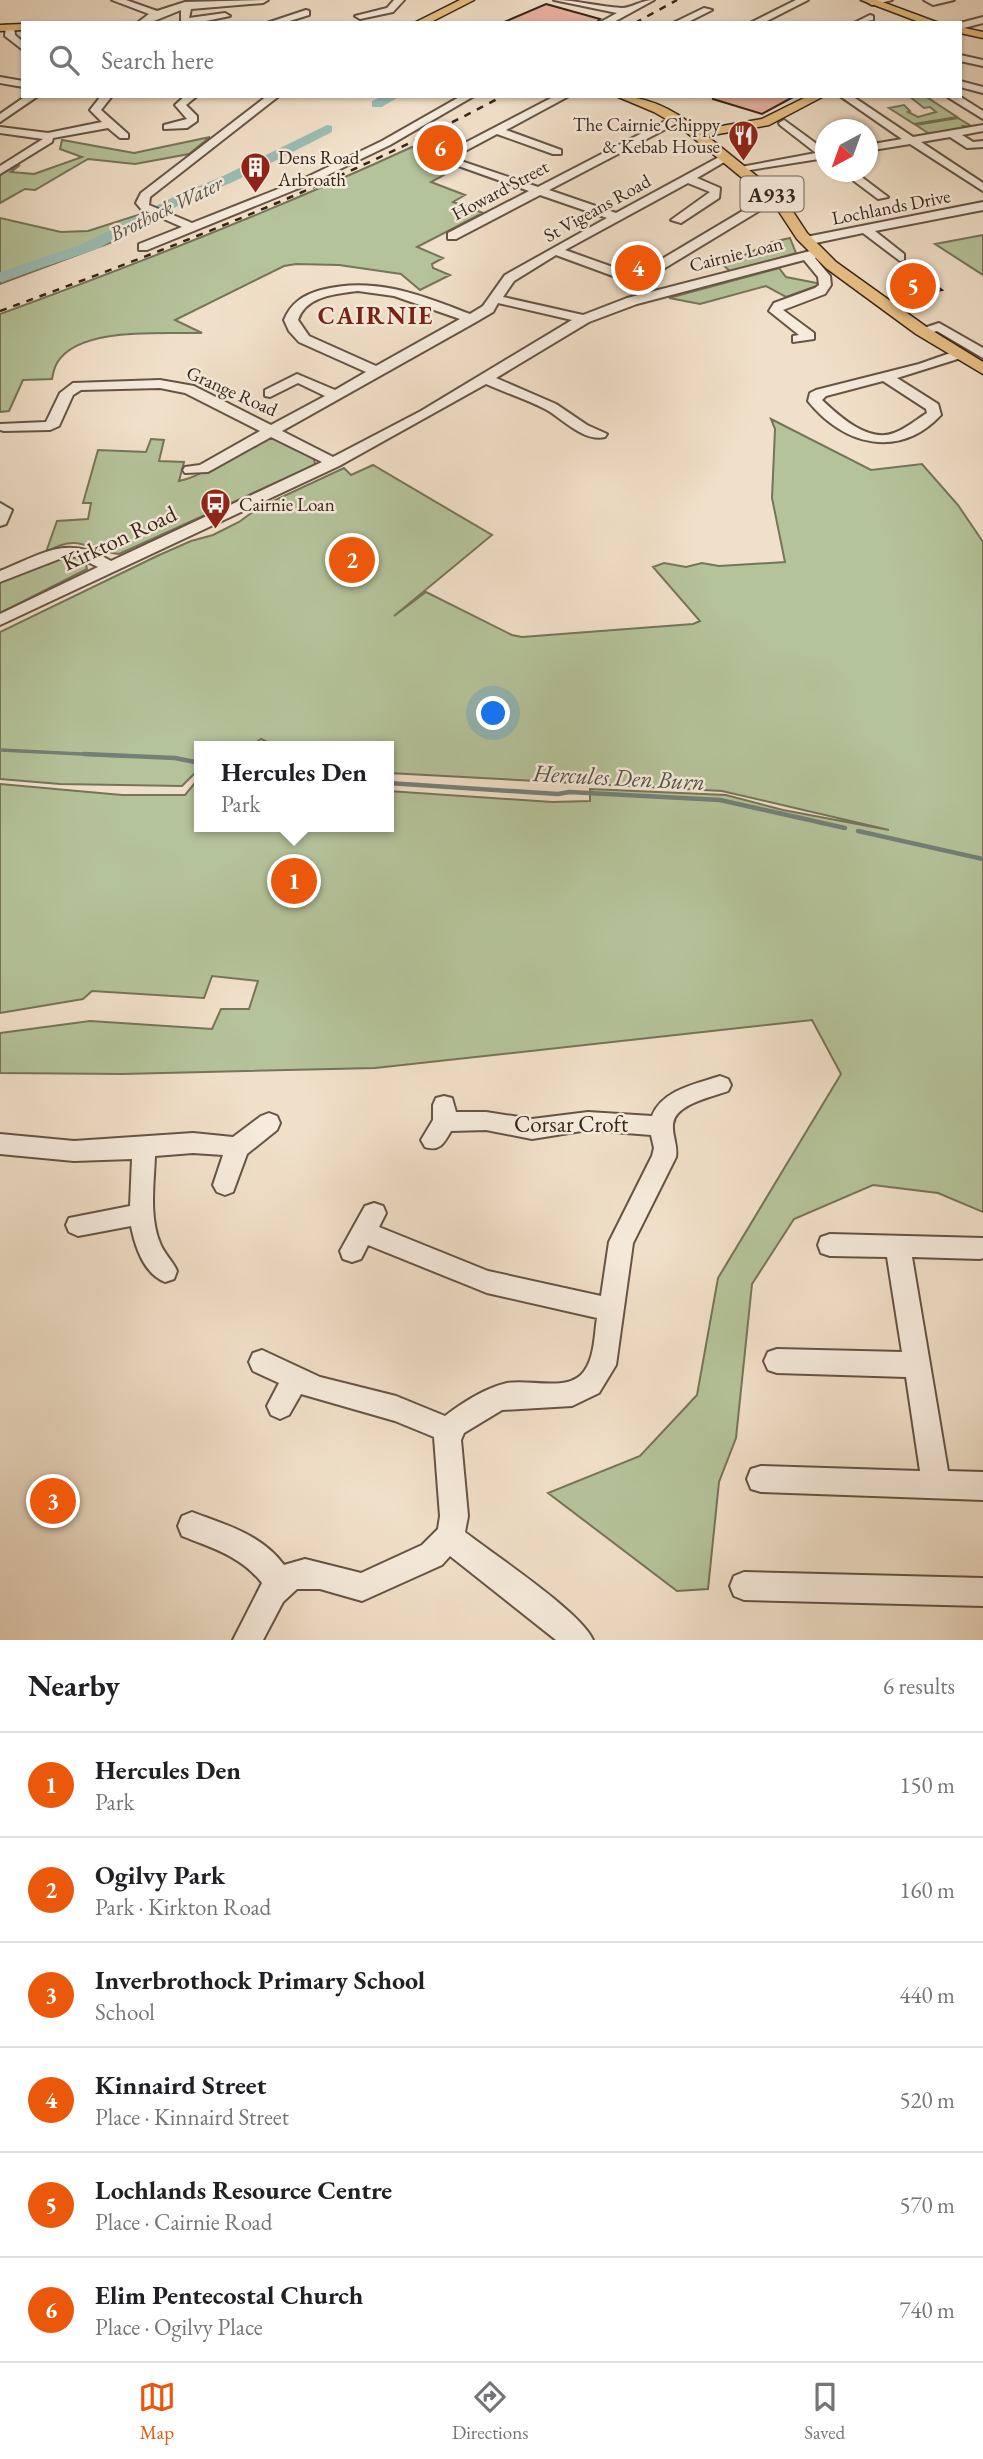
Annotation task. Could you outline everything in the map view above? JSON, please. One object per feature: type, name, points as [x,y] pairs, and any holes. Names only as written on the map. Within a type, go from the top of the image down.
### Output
[{"type":"main road","points":[[423,21],[469,0]]},
{"type":"main road","points":[[869,1],[928,21]]},
{"type":"main road","points":[[962,29],[983,35]]},
{"type":"main road","name":"A933","points":[[628,98],[677,119],[779,201],[810,250],[922,331],[983,369]]},
{"type":"main road","points":[[696,134],[765,122],[809,98]]},
{"type":"street","points":[[117,0],[154,13]]},
{"type":"street","points":[[144,21],[154,13],[185,5],[263,0]]},
{"type":"street","points":[[362,15],[390,10],[399,0]]},
{"type":"street","points":[[559,0],[628,12]]},
{"type":"street","points":[[608,21],[649,0]]},
{"type":"street","points":[[759,21],[803,0]]},
{"type":"street","points":[[869,1],[887,0]]},
{"type":"street","points":[[929,0],[949,0]]},
{"type":"street","points":[[185,5],[187,14],[184,19],[188,21],[224,16]]},
{"type":"street","points":[[682,21],[707,10]]},
{"type":"street","points":[[279,21],[306,13]]},
{"type":"street","points":[[863,21],[870,18]]},
{"type":"street","points":[[962,27],[983,20]]},
{"type":"street","points":[[4,27],[21,45]]},
{"type":"street","points":[[962,58],[983,62]]},
{"type":"street","points":[[0,80],[21,84]]},
{"type":"street","points":[[962,85],[983,90]]},
{"type":"street","points":[[0,119],[30,98]]},
{"type":"street","points":[[105,98],[95,110],[124,136]]},
{"type":"street","points":[[168,127],[183,126],[192,121],[193,118],[178,112],[180,105],[189,98]]},
{"type":"street","points":[[191,228],[147,209],[142,203],[145,195],[271,98]]},
{"type":"street","points":[[143,247],[338,166],[465,98]]},
{"type":"street","points":[[560,98],[442,158],[616,217]]},
{"type":"street","points":[[848,98],[983,188]]},
{"type":"street","points":[[954,98],[983,116]]},
{"type":"street","name":"Howard Street","points":[[452,236],[677,119]]},
{"type":"street","points":[[784,123],[815,147]]},
{"type":"street","points":[[0,130],[48,136],[111,124]]},
{"type":"street","points":[[878,146],[983,128]]},
{"type":"street","points":[[496,130],[551,150],[527,158]]},
{"type":"street","points":[[952,133],[971,146],[983,144]]},
{"type":"street","points":[[0,171],[42,145],[48,140],[48,136]]},
{"type":"street","points":[[741,170],[815,157]]},
{"type":"street","name":"St Vigeans Road","points":[[496,299],[509,278],[725,158]]},
{"type":"street","points":[[677,220],[715,196],[716,190],[710,186],[687,178]]},
{"type":"street","points":[[862,182],[882,197]]},
{"type":"street","points":[[555,251],[636,280],[760,205],[779,201]]},
{"type":"street","name":"Lochlands Drive","points":[[810,250],[866,230],[983,206]]},
{"type":"street","points":[[866,230],[900,257]]},
{"type":"street","points":[[798,339],[809,336],[770,313],[779,306],[820,291],[825,285],[824,276],[810,250]]},
{"type":"street","name":"Cairnie Loan","points":[[334,463],[426,414],[584,319],[632,301],[810,250]]},
{"type":"street","points":[[377,372],[304,339],[291,320],[294,310],[311,297],[328,291],[363,286],[402,292],[471,319]]},
{"type":"street","points":[[190,470],[203,469],[377,372],[488,309],[496,299],[584,319]]},
{"type":"street","points":[[922,331],[939,327],[983,354]]},
{"type":"street","points":[[886,377],[933,407],[934,415],[894,438],[882,440],[869,437],[834,419],[815,401],[815,396],[821,393],[886,377],[959,354]]},
{"type":"street","points":[[270,393],[297,378],[342,391]]},
{"type":"street","points":[[485,379],[551,407],[582,428],[600,434]]},
{"type":"street","name":"Grange Road","points":[[4,426],[50,429],[67,393],[78,386],[160,384],[188,389],[334,463]]},
{"type":"street","name":"Kirkton Road","points":[[0,620],[334,463]]},
{"type":"street","points":[[0,508],[4,510],[0,520]]},
{"type":"street","points":[[0,577],[65,550],[79,550],[92,555],[109,567]]},
{"type":"street","name":"Corsar Croft","points":[[441,1122],[486,1121],[532,1129],[588,1121],[661,1126],[662,1118],[670,1106],[720,1085]]},
{"type":"street","points":[[225,1185],[237,1149],[269,1123]]},
{"type":"street","points":[[248,1640],[271,1592],[279,1583],[294,1574],[308,1573],[351,1587],[362,1587],[432,1555],[449,1538],[454,1516],[448,1448],[450,1431],[455,1424],[496,1399],[510,1395],[572,1394],[590,1384],[603,1366],[621,1242],[664,1157],[666,1148],[661,1126]]},
{"type":"street","points":[[0,1144],[73,1152],[212,1143],[237,1149]]},
{"type":"street","points":[[144,1148],[141,1214],[149,1251],[165,1271]]},
{"type":"street","points":[[78,1225],[141,1214]]},
{"type":"street","points":[[363,1232],[486,1282],[612,1310]]},
{"type":"street","points":[[830,1245],[980,1248]]},
{"type":"street","points":[[898,1246],[936,1483]]},
{"type":"street","points":[[777,1361],[917,1365]]},
{"type":"street","points":[[262,1362],[295,1379],[334,1394],[396,1409],[450,1431]]},
{"type":"street","points":[[280,1406],[295,1379]]},
{"type":"street","points":[[761,1479],[983,1486]]},
{"type":"street","points":[[192,1526],[253,1551],[265,1562],[279,1583]]},
{"type":"street","points":[[449,1538],[533,1601],[578,1640]]},
{"type":"street","points":[[744,1586],[983,1592]]},
{"type":"green space","points":[[912,98],[928,98],[957,117],[914,124],[889,108],[904,105],[910,111],[908,112],[918,117],[936,112],[930,107],[924,108]]},
{"type":"green space","points":[[958,118],[973,127],[963,126],[965,128],[931,135],[916,125]]},
{"type":"green space","points":[[210,137],[189,154],[135,164],[88,159],[35,190],[25,189],[0,203],[0,174],[20,165],[11,172],[34,174],[82,157],[60,149],[62,140],[134,153]]},
{"type":"green space","points":[[412,147],[436,155],[436,159],[455,167],[441,173],[444,175],[431,182],[465,195],[453,202],[483,213],[417,247],[443,258],[432,264],[433,268],[450,275],[420,290],[401,274],[339,265],[284,266],[175,320],[202,333],[123,334],[83,343],[68,351],[57,363],[52,379],[23,380],[9,411],[0,412],[0,314],[208,235]]},
{"type":"green space","points":[[144,213],[154,217],[117,236],[120,239],[0,284],[0,218],[61,232],[88,231]]},
{"type":"green space","points":[[983,235],[983,275],[935,244]]},
{"type":"green space","points":[[790,238],[796,253],[731,272],[723,265],[772,242]]},
{"type":"green space","points":[[779,268],[786,277],[822,284],[786,297],[766,286],[700,304],[669,298]]},
{"type":"green space","points":[[771,419],[871,470],[922,464],[958,505],[983,542],[983,1212],[938,1193],[873,1185],[794,1219],[752,1284],[736,1438],[719,1482],[708,1589],[677,1591],[548,1493],[640,1456],[697,1395],[718,1278],[841,1074],[812,1020],[375,1068],[122,1074],[0,1073],[0,1033],[90,1021],[212,1029],[221,1009],[249,1009],[258,981],[212,976],[204,998],[92,991],[83,999],[0,1013],[0,784],[122,795],[185,795],[194,784],[194,832],[394,832],[394,791],[552,802],[590,801],[590,789],[726,795],[783,810],[889,830],[722,791],[394,773],[394,741],[194,741],[194,774],[182,786],[60,784],[0,779],[0,632],[157,556],[191,541],[213,535],[239,522],[258,508],[344,468],[351,475],[373,465],[492,535],[394,616],[426,592],[512,635],[522,637],[693,624],[700,621],[653,567],[664,563],[686,567],[702,563],[719,566],[785,562],[772,498],[775,429]]},
{"type":"green space","points":[[151,439],[164,440],[159,461],[184,462],[179,481],[191,478],[264,440],[275,439],[290,444],[314,458],[315,465],[119,554],[76,543],[58,546],[46,552],[57,521],[88,519],[91,503],[83,503],[98,450],[146,452]]},
{"type":"green space","points":[[67,556],[85,559],[87,569],[0,613],[0,582]]},
{"type":"building","points":[[546,4],[600,19],[598,21],[507,21]]},
{"type":"building","points":[[713,98],[791,98],[762,114]]},
{"type":"building","points":[[921,274],[942,290],[913,297],[890,281]]},
{"type":"waterway","name":"Brothock Water","points":[[377,104],[390,98]]},
{"type":"waterway","name":"Brothock Water","points":[[0,277],[91,246],[182,198],[228,179],[327,129]]},
{"type":"waterway","name":"Hercules Den Burn","points":[[0,750],[123,756]]},
{"type":"waterway","name":"Hercules Den Burn","points":[[84,754],[175,758],[194,762]]},
{"type":"waterway","name":"Hercules Den Burn","points":[[394,783],[558,794],[569,792],[720,800],[845,828]]},
{"type":"waterway","name":"Hercules Den Burn","points":[[858,831],[983,859]]},
{"type":"railway","points":[[639,21],[677,0]]},
{"type":"railway","points":[[0,311],[255,212],[380,157],[499,98]]},
{"type":"place","name":"Elim Pentecostal Church","points":[[440,148]]},
{"type":"place","name":"The Cairnie Chippy & Kebab House","points":[[743,162]]},
{"type":"place","name":"Dens Road Arbroath","points":[[255,195]]},
{"type":"place","name":"Kinnaird Street","points":[[638,268]]},
{"type":"place","name":"Lochlands Resource Centre","points":[[913,286]]},
{"type":"place","name":"Cairnie Loan","points":[[216,531]]},
{"type":"place","name":"Ogilvy Park","points":[[352,560]]},
{"type":"place","name":"Hercules Den","points":[[294,881]]},
{"type":"place","name":"Inverbrothock Primary School","points":[[53,1501]]},
{"type":"district","name":"CAIRNIE","points":[[376,315]]}]
